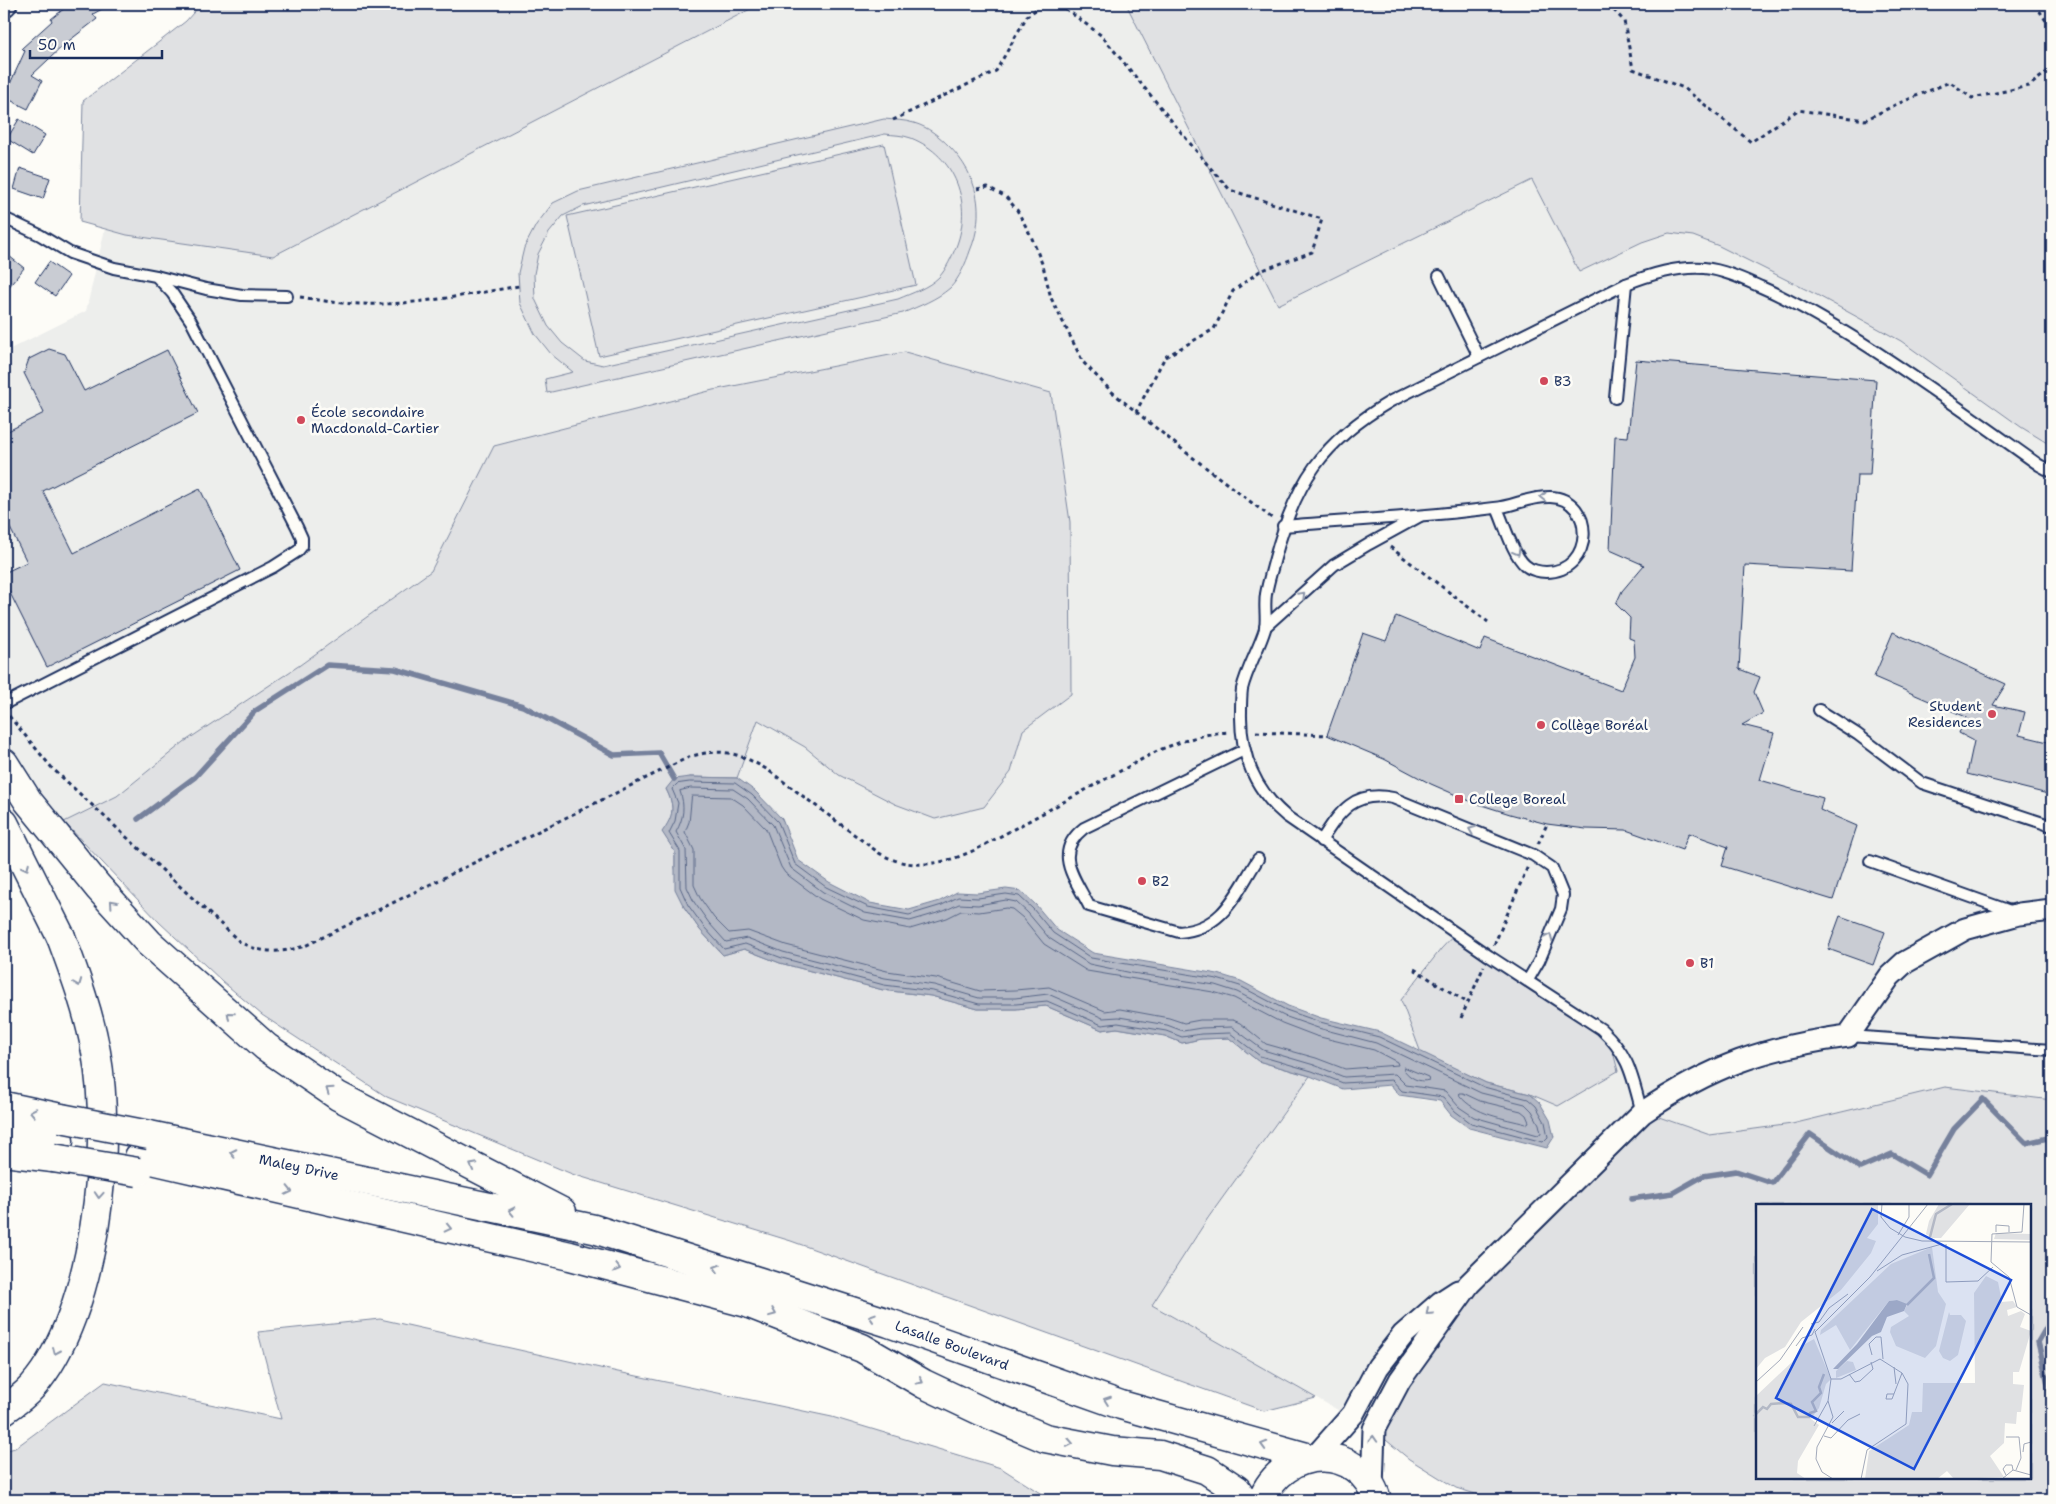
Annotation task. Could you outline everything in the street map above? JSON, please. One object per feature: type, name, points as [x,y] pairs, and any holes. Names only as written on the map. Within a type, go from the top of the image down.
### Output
[{"type":"main road","points":[[4,763],[28,801],[98,887],[149,943],[266,1047],[338,1096],[594,1229]]},
{"type":"main road","points":[[4,823],[61,937],[83,994],[96,1053],[102,1096],[103,1136],[98,1208],[84,1277],[71,1317],[53,1358],[32,1387],[4,1410]]},
{"type":"main road","name":"Maley Drive","points":[[4,1106],[58,1139]]},
{"type":"main road","name":"Maley Drive","points":[[4,1130],[142,1155],[594,1229]]},
{"type":"main road","points":[[4,1152],[58,1139],[142,1155]]},
{"type":"main road","name":"Maley Drive","points":[[142,1155],[570,1256],[747,1302],[862,1348],[924,1384],[981,1412],[1046,1438],[1112,1451],[1160,1455],[1207,1470],[1237,1490],[1243,1500]]},
{"type":"main road","name":"Lasalle Boulevard","points":[[594,1229],[890,1323],[1121,1405],[1312,1458],[1332,1458],[1348,1464],[1362,1474],[1377,1495]]},
{"type":"main road","points":[[1262,1500],[1267,1488],[1278,1474],[1293,1464],[1312,1458]]},
{"type":"street","points":[[1377,1495],[1374,1429],[1400,1380],[1469,1284],[1642,1113],[1674,1091],[1721,1067],[1752,1055],[1813,1040],[1848,1036],[1890,976],[1904,963],[1966,929],[2019,914],[2052,910]]},
{"type":"street","points":[[1312,1458],[1353,1414],[1378,1367],[1403,1335],[1441,1302],[1469,1284]]},
{"type":"lane","points":[[4,218],[40,235],[70,253],[114,268],[156,276],[206,290],[242,295],[287,296]]},
{"type":"lane","points":[[1642,1113],[1629,1067],[1613,1040],[1601,1029],[1489,956],[1321,841],[1273,806],[1253,778],[1244,750],[1241,732],[1242,690],[1265,627],[1266,595],[1284,526],[1295,497],[1308,474],[1348,431],[1370,413],[1391,401],[1626,284],[1649,275],[1676,269],[1704,268],[1733,275],[1778,294],[1830,323],[1889,360],[2052,472]]},
{"type":"lane","points":[[4,704],[272,567],[298,551],[302,546],[302,538],[297,527],[191,321],[172,294],[156,276]]},
{"type":"lane","points":[[1439,276],[1479,357]]},
{"type":"lane","points":[[1615,398],[1626,284]]},
{"type":"lane","points":[[1284,526],[1497,508],[1534,497],[1554,497],[1567,500],[1579,515],[1585,532],[1582,551],[1571,564],[1556,572],[1540,572],[1526,566],[1515,553],[1497,508]]},
{"type":"lane","points":[[1265,627],[1334,565],[1424,514]]},
{"type":"lane","points":[[1818,710],[1856,734],[1903,771],[1922,783],[2052,826]]},
{"type":"lane","points":[[1244,750],[1084,828],[1074,836],[1067,852],[1067,864],[1089,906],[1179,932],[1193,931],[1207,926],[1219,917],[1230,904],[1258,859]]},
{"type":"lane","points":[[1321,841],[1336,818],[1346,807],[1365,797],[1379,795],[1393,798],[1533,855],[1552,868],[1563,895],[1561,909],[1539,961],[1528,980]]},
{"type":"lane","points":[[1870,861],[2019,914]]},
{"type":"lane","points":[[1848,1036],[2052,1050]]},
{"type":"path","points":[[893,120],[996,71],[1027,16],[1044,4]]},
{"type":"path","points":[[1059,4],[1102,36],[1230,190],[1322,219],[1312,252],[1260,271],[1233,291],[1214,329],[1165,356],[1136,412]]},
{"type":"path","points":[[1608,4],[1624,21],[1633,69],[1684,88],[1751,142],[1798,110],[1865,120],[1897,104],[1950,82],[1972,98],[2029,86],[2052,68]]},
{"type":"path","points":[[2035,4],[2052,30]]},
{"type":"path","points":[[976,189],[988,187],[1006,196],[1017,210],[1031,236],[1043,266],[1051,298],[1083,362],[1112,392],[1136,412],[1284,526]]},
{"type":"path","points":[[287,296],[342,303],[386,304],[436,300],[519,286]]},
{"type":"path","points":[[1379,538],[1488,622]]},
{"type":"path","points":[[4,709],[52,768],[240,942],[253,949],[272,952],[289,951],[305,946],[645,778],[707,752],[733,753],[750,759],[768,770],[879,853],[898,862],[924,865],[958,858],[977,849],[1159,750],[1190,738],[1213,732],[1328,735]]},
{"type":"path","points":[[1461,1018],[1547,824]]},
{"type":"path","points":[[1414,969],[1468,1003]]},
{"type":"shaded area","points":[[201,4],[760,4],[273,256],[127,235],[80,222],[83,101],[186,21]]},
{"type":"shaded area","name":"Collège Boréal","points":[[761,4],[1126,4],[1278,305],[1532,180],[1577,268],[2052,24],[2052,1100],[1945,1087],[1792,1124],[1710,1135],[1642,1111],[1375,1431],[1152,1305],[1208,1218],[1310,1076],[1343,1089],[1391,1085],[1422,1100],[1440,1101],[1451,1115],[1469,1128],[1547,1148],[1507,1089],[1486,1083],[1380,1032],[1321,1018],[1288,1006],[1241,981],[1218,974],[1093,953],[1057,930],[1036,905],[1021,891],[1006,889],[977,893],[957,892],[940,901],[909,910],[870,903],[829,882],[798,860],[782,819],[755,791],[737,778],[758,720],[805,747],[839,775],[895,804],[935,819],[1011,772],[1023,730],[1071,694],[905,352],[713,390],[495,446],[431,571],[300,665],[184,742],[117,796],[64,822],[4,742],[4,352],[86,311],[105,229],[127,235],[273,256]]},
{"type":"shaded area","points":[[1126,4],[2052,4],[2052,446],[2021,427],[1901,341],[1817,295],[1719,246],[1693,236],[1669,233],[1642,242],[1579,272],[1532,180],[1278,305]]},
{"type":"shaded area","points":[[884,119],[907,121],[924,127],[933,132],[959,157],[973,182],[978,209],[978,223],[966,261],[959,276],[950,288],[933,299],[903,313],[547,393],[545,379],[573,372],[551,354],[535,334],[520,303],[518,273],[524,248],[536,225],[553,203],[578,191]],"holes":[[[885,134],[911,138],[927,146],[949,169],[957,183],[961,198],[961,231],[956,247],[942,274],[925,287],[898,299],[603,365],[585,361],[562,343],[548,326],[535,299],[534,274],[538,254],[549,233],[563,216],[583,206]]]},
{"type":"shaded area","points":[[884,144],[916,285],[599,356],[567,216]]},
{"type":"shaded area","points":[[905,352],[1051,393],[1070,522],[1071,694],[1023,730],[1011,772],[984,807],[935,819],[895,804],[839,775],[805,747],[758,720],[737,778],[690,777],[666,789],[671,801],[672,811],[663,832],[675,852],[675,868],[684,907],[700,930],[723,955],[744,949],[780,963],[883,990],[931,996],[978,1009],[1016,1009],[1046,1006],[1102,1030],[1117,1028],[1165,1036],[1182,1043],[1201,1039],[1229,1038],[1258,1061],[1310,1076],[1208,1218],[1152,1305],[1316,1398],[1264,1411],[791,1241],[572,1174],[387,1097],[262,1015],[222,981],[159,922],[64,822],[117,796],[184,742],[300,665],[431,571],[494,446],[713,390]]},
{"type":"shaded area","points":[[1456,933],[1606,1034],[1618,1071],[1558,1106],[1530,1094],[1486,1083],[1421,1053],[1401,1000]]},
{"type":"shaded area","points":[[1945,1087],[2052,1100],[2052,1500],[1495,1500],[1456,1488],[1409,1459],[1375,1431],[1399,1375],[1642,1111],[1710,1135],[1792,1124]]},
{"type":"shaded area","points":[[380,1319],[832,1417],[1001,1468],[1051,1500],[4,1500],[4,1451],[15,1448],[105,1382],[281,1419],[258,1332]]},
{"type":"water","points":[[690,777],[737,778],[755,791],[782,819],[798,860],[829,882],[870,903],[909,910],[940,901],[957,892],[977,893],[1006,889],[1021,891],[1036,905],[1057,930],[1093,953],[1218,974],[1241,981],[1288,1006],[1321,1018],[1380,1032],[1486,1083],[1530,1094],[1540,1103],[1550,1120],[1554,1137],[1547,1148],[1469,1128],[1451,1115],[1440,1101],[1399,1095],[1391,1085],[1343,1089],[1310,1076],[1258,1061],[1229,1038],[1201,1039],[1182,1043],[1165,1036],[1117,1028],[1102,1030],[1046,1006],[1016,1009],[978,1009],[931,996],[883,990],[780,963],[744,949],[723,955],[700,930],[684,907],[675,889],[675,852],[662,832],[669,821],[672,811],[671,801],[666,789],[674,779]]},
{"type":"building","points":[[70,4],[111,4],[93,14],[97,19],[65,44],[32,75],[42,81],[28,109],[4,97],[25,51],[22,48],[52,21],[51,19]]},
{"type":"building","points":[[19,119],[45,135],[33,155],[7,139]]},
{"type":"building","points":[[20,168],[50,178],[43,199],[14,189]]},
{"type":"building","points":[[4,252],[24,268],[4,293]]},
{"type":"building","points":[[49,262],[69,276],[55,296],[35,282]]},
{"type":"building","points":[[49,349],[65,354],[84,391],[167,350],[198,413],[43,491],[74,553],[200,489],[240,570],[47,667],[4,581],[4,573],[27,562],[4,516],[4,433],[44,413],[24,373],[29,359]]},
{"type":"building","points":[[1636,360],[1876,380],[1870,475],[1857,475],[1851,571],[1745,565],[1739,669],[1760,677],[1754,692],[1763,713],[1742,725],[1774,733],[1760,780],[1823,798],[1820,810],[1857,826],[1833,900],[1722,866],[1728,847],[1689,833],[1682,850],[1626,830],[1586,829],[1547,824],[1510,814],[1472,802],[1431,784],[1384,759],[1327,735],[1363,633],[1386,641],[1396,616],[1480,651],[1485,638],[1621,690],[1635,657],[1634,640],[1629,638],[1630,618],[1616,604],[1622,591],[1644,565],[1610,550],[1615,436],[1628,437]]},
{"type":"building","name":"Student Residences","points":[[1893,632],[2006,684],[1993,705],[2025,712],[2019,735],[2052,743],[2052,795],[1967,774],[1974,741],[1959,733],[1966,717],[1874,677]]},
{"type":"building","points":[[1840,916],[1885,932],[1873,965],[1828,949]]},
{"type":"waterway","points":[[138,819],[195,777],[255,711],[327,665],[395,669],[523,706],[614,755],[659,753],[674,779]]},
{"type":"waterway","points":[[1631,1199],[1673,1193],[1703,1176],[1736,1171],[1772,1183],[1810,1134],[1860,1168],[1892,1154],[1927,1175],[1954,1129],[1983,1099],[2026,1143],[2052,1137]]},
{"type":"waterway","points":[[2052,1318],[2038,1342],[2052,1400]]},
{"type":"place","name":"B3","points":[[1544,381]]},
{"type":"place","name":"École secondaire Macdonald-Cartier","points":[[301,420]]},
{"type":"place","name":"Student Residences","points":[[1992,714]]},
{"type":"place","name":"Collège Boréal","points":[[1541,725]]},
{"type":"place","name":"College Boreal","points":[[1459,799]]},
{"type":"place","name":"B2","points":[[1142,881]]},
{"type":"place","name":"B1","points":[[1690,963]]}]
